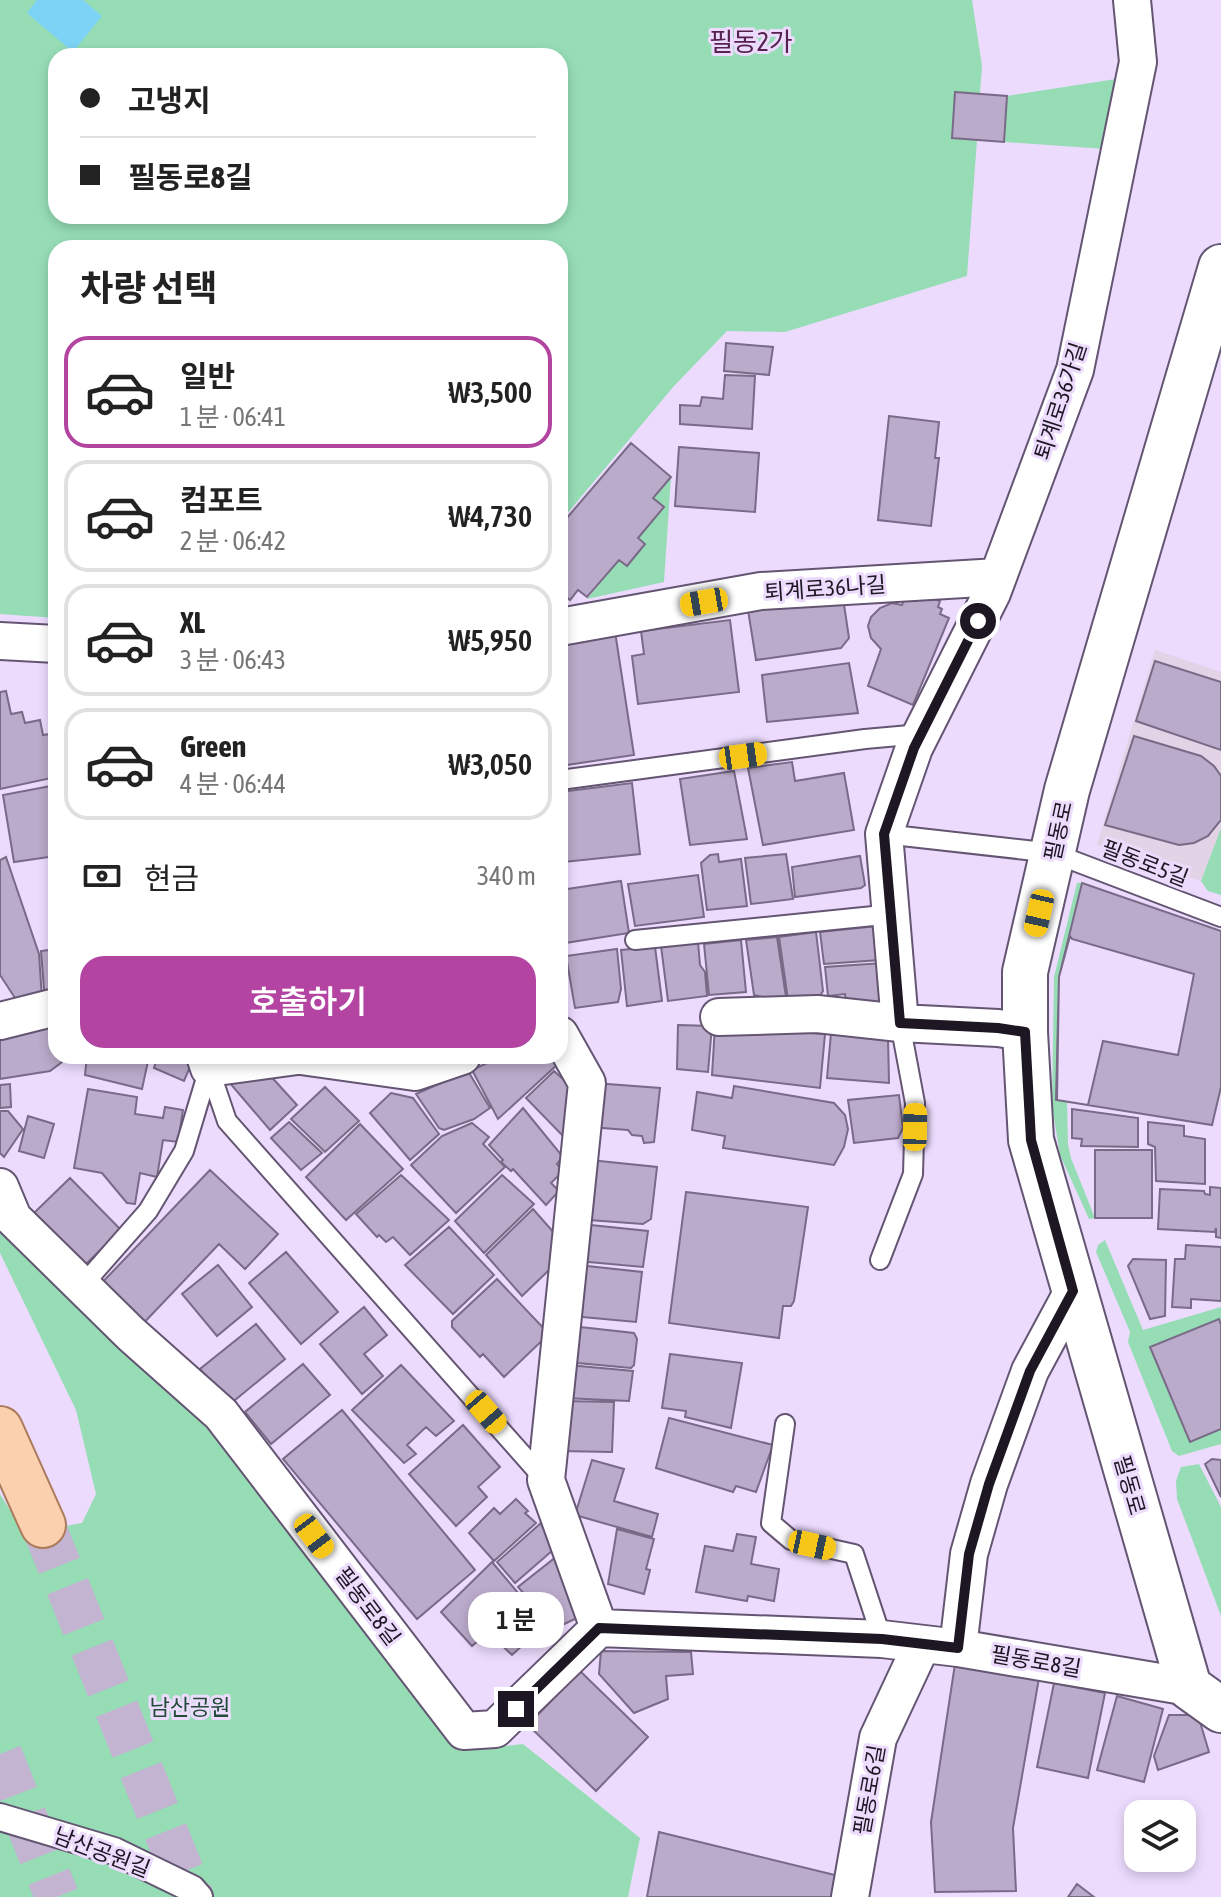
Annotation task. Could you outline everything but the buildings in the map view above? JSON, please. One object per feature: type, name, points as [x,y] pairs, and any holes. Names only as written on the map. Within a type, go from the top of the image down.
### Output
[{"type":"main road","points":[[0,1429],[43,1525]]},
{"type":"street","name":"퇴계로36가길","points":[[900,1023],[884,834],[921,734],[998,577],[1075,370],[1138,62],[1132,0]]},
{"type":"street","name":"필동로","points":[[1205,1698],[1073,1291],[1031,1140],[1025,972],[1067,790],[1221,267]]},
{"type":"street","name":"퇴계로36나길","points":[[568,626],[761,591],[998,577]]},
{"type":"street","points":[[0,641],[48,644]]},
{"type":"street","points":[[0,1021],[48,1009]]},
{"type":"street","points":[[719,1017],[817,1014],[1025,1032]]},
{"type":"street","points":[[568,1049],[587,1083],[546,1480],[599,1628]]},
{"type":"street","points":[[357,1064],[415,1072],[438,1064]]},
{"type":"street","name":"필동로8길","points":[[0,1187],[13,1218],[131,1334],[221,1414],[464,1731],[495,1729],[599,1628],[882,1639],[958,1648],[1205,1698]]},
{"type":"street","points":[[958,1648],[969,1554],[989,1484],[1030,1371],[1073,1291]]},
{"type":"street","name":"필동로6길","points":[[850,1897],[878,1738],[922,1644]]},
{"type":"street","name":"남산공원길","points":[[0,1817],[114,1851],[192,1889],[199,1897]]},
{"type":"lane","points":[[568,779],[921,734]]},
{"type":"lane","name":"필동로5길","points":[[884,834],[1053,853],[1221,917]]},
{"type":"lane","points":[[635,940],[893,914]]},
{"type":"lane","name":"퇴계로36가길","points":[[880,1260],[913,1174],[915,1103],[900,1023]]},
{"type":"lane","points":[[82,1286],[148,1211],[184,1151],[206,1064]]},
{"type":"lane","points":[[208,1064],[227,1121],[546,1480]]},
{"type":"lane","points":[[785,1424],[771,1523],[791,1540],[854,1554],[882,1639]]},
{"type":"shaded area","points":[[1155,650],[1221,672],[1221,828],[1201,881],[1097,845]]},
{"type":"green space","points":[[0,0],[972,0],[982,66],[980,94],[955,92],[952,138],[977,140],[967,276],[785,332],[727,331],[674,386],[568,512],[568,240],[48,240],[48,617],[0,614]]},
{"type":"green space","points":[[1135,76],[1120,150],[1004,142],[1007,96]]},
{"type":"green space","points":[[671,477],[664,582],[587,599],[619,560],[627,566],[645,545],[638,538],[664,507],[653,498]]},
{"type":"green space","points":[[1221,828],[1221,895],[1208,891],[1201,881]]},
{"type":"green space","points":[[1077,883],[1082,883],[1059,977],[1056,1100],[1067,1102],[1068,1144],[1095,1218],[1089,1219],[1060,1155],[1052,1105],[1054,977]]},
{"type":"green space","name":"남산공원","points":[[3,1225],[233,1448],[460,1751],[523,1744],[640,1838],[628,1897],[0,1897],[0,1494],[15,1518],[32,1532],[82,1523],[96,1494],[76,1410],[0,1253],[0,1230]]},
{"type":"green space","points":[[1105,1240],[1143,1330],[1221,1307],[1221,1325],[1219,1320],[1150,1347],[1190,1442],[1221,1429],[1221,1444],[1179,1456],[1172,1451],[1128,1342],[1130,1332],[1096,1252],[1098,1245]]},
{"type":"green space","points":[[1199,1464],[1221,1507],[1221,1616],[1177,1499],[1176,1481],[1181,1467]]},
{"type":"water","points":[[37,0],[83,0],[102,16],[76,48],[68,48],[27,13]]},
{"type":"tunnel","points":[[43,1525],[192,1897]]},
{"type":"tunnel","points":[[0,1754],[57,1897]]},
{"type":"district","name":"필동2가","points":[[751,42]]},
{"type":"route","points":[[516,1709],[599,1628],[882,1639],[958,1648],[969,1554],[989,1484],[1030,1371],[1073,1291],[1031,1140],[1025,1032],[900,1023],[884,834],[914,748],[978,621]]}]
